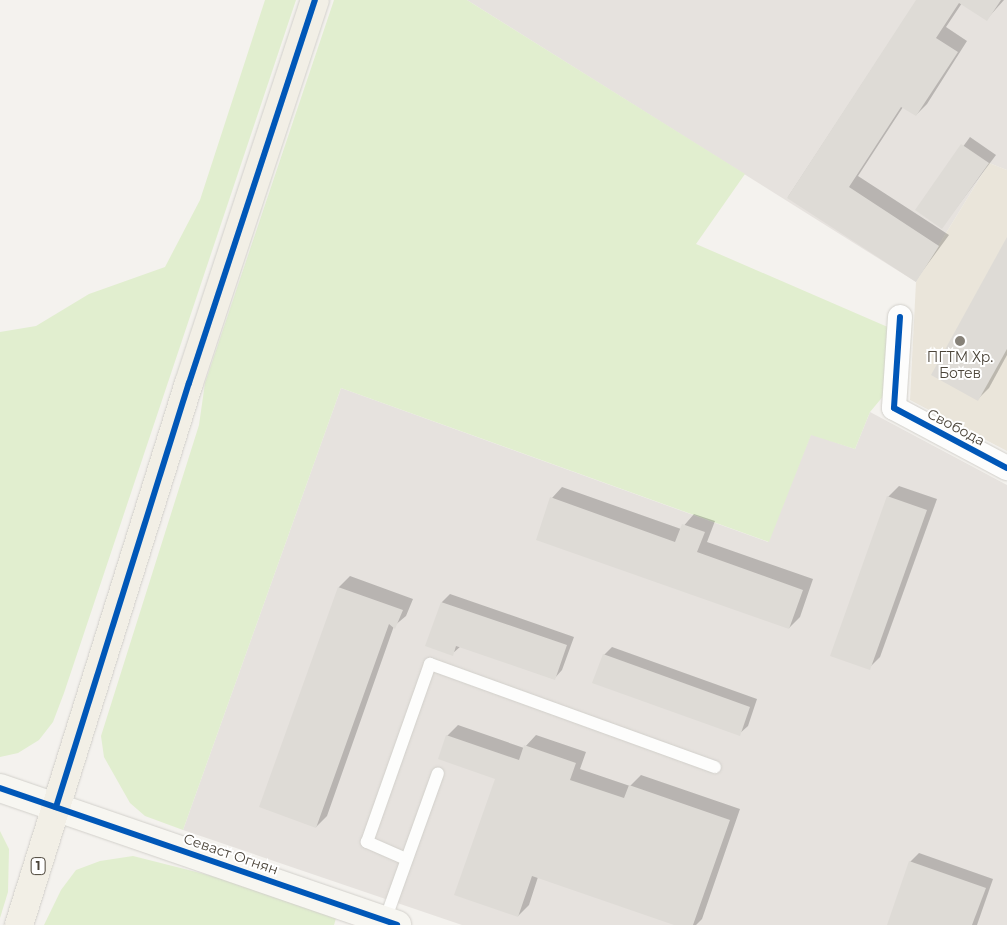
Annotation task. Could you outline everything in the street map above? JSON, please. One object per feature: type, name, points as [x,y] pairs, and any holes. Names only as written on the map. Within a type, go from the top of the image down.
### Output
[{"type":"main road","name":"1","points":[[20,925],[189,383],[315,0]]},
{"type":"street","name":"Свобода","points":[[900,317],[894,408],[1007,468]]},
{"type":"street","name":"Севаст Огнян","points":[[0,788],[388,924]]},
{"type":"lane","points":[[406,859],[367,842],[430,664],[715,767]]},
{"type":"lane","points":[[388,924],[406,859],[438,773]]},
{"type":"shaded area","points":[[467,0],[1007,0],[1007,170],[989,163],[916,282]]},
{"type":"shaded area","name":"ПГТМ Хр. Ботев","points":[[989,163],[1007,170],[1007,451],[910,400],[916,282]]},
{"type":"shaded area","points":[[341,388],[768,542],[811,434],[855,449],[870,412],[1007,485],[1007,925],[462,925],[183,830]]},
{"type":"green space","points":[[265,0],[296,0],[64,693],[53,722],[39,740],[18,753],[0,757],[0,332],[36,326],[89,294],[165,267],[200,200]]},
{"type":"green space","points":[[334,0],[467,0],[745,174],[696,244],[890,328],[885,394],[870,412],[855,449],[811,435],[769,542],[341,388],[183,830],[145,816],[130,803],[104,757],[101,736],[199,425],[205,383]]},
{"type":"green space","points":[[0,831],[9,849],[8,892],[0,918]]},
{"type":"green space","points":[[133,856],[232,881],[337,915],[334,925],[44,925],[61,890],[76,870],[100,861]]},
{"type":"building","points":[[916,0],[1001,0],[987,21],[959,3],[936,38],[958,52],[916,116],[901,107],[849,187],[939,246],[916,282],[787,198]]},
{"type":"building","points":[[961,144],[989,163],[942,229],[915,210]]},
{"type":"building","points":[[1007,237],[1007,349],[978,401],[931,375]]},
{"type":"building","points":[[887,496],[927,510],[870,670],[830,656]]},
{"type":"building","points":[[550,497],[675,542],[682,524],[705,532],[697,552],[803,590],[789,629],[536,540]]},
{"type":"building","points":[[338,587],[403,610],[395,629],[389,624],[316,828],[259,807]]},
{"type":"building","points":[[441,602],[567,645],[555,680],[456,646],[453,656],[425,646]]},
{"type":"building","points":[[603,654],[750,707],[740,736],[592,683]]},
{"type":"building","points":[[446,735],[519,760],[524,745],[576,763],[570,780],[624,798],[629,785],[730,820],[693,925],[674,925],[532,876],[518,917],[454,895],[495,779],[438,759]]},
{"type":"building","points":[[909,861],[986,888],[972,925],[887,925]]},
{"type":"cycle path","points":[[56,807],[189,383],[315,0]]},
{"type":"cycle path","points":[[900,317],[894,408],[1007,468]]},
{"type":"cycle path","points":[[0,788],[397,925]]},
{"type":"place","name":"ПГТМ Хр. Ботев","points":[[960,341]]}]
